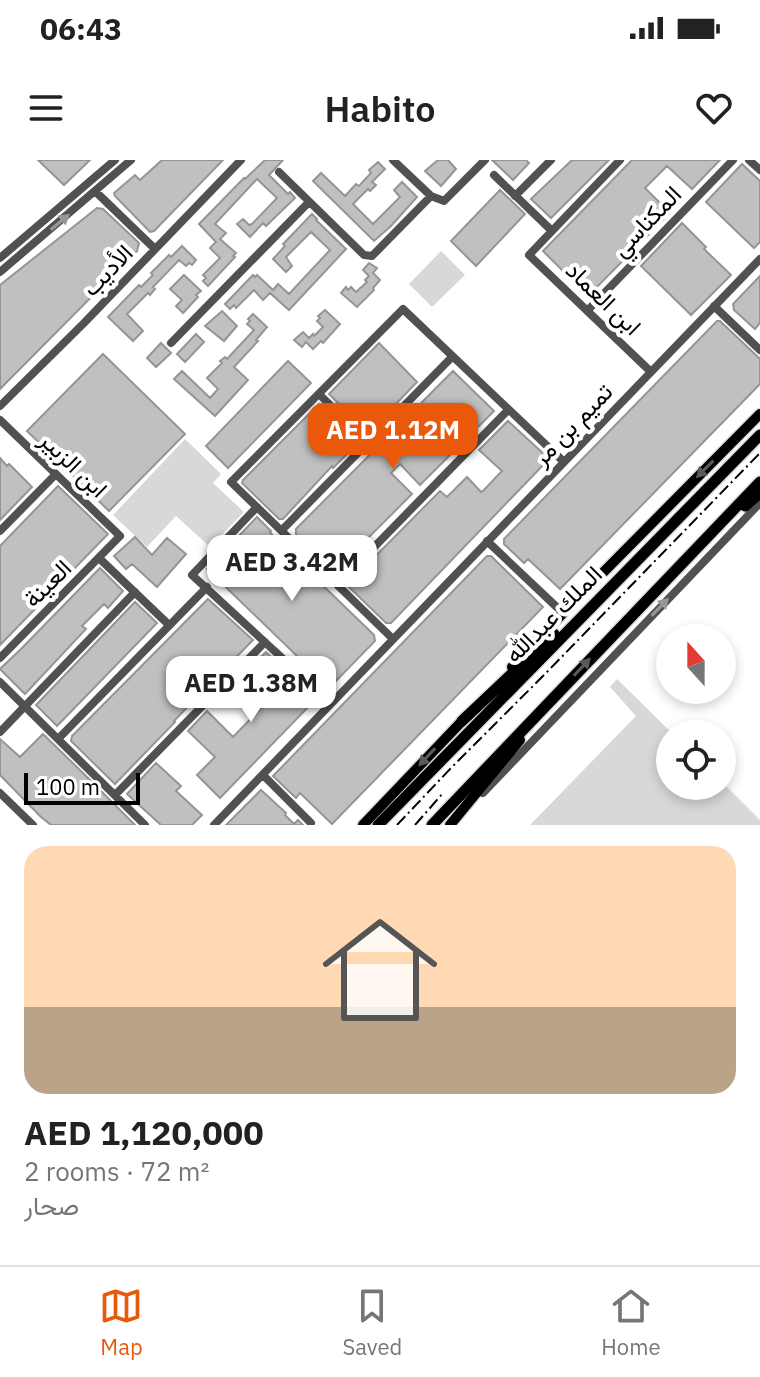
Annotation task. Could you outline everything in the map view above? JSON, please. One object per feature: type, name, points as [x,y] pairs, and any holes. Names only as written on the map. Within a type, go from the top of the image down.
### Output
[{"type":"highway","name":"الملك عبدالله","points":[[378,825],[760,435]]},
{"type":"highway","points":[[432,825],[760,482]]},
{"type":"highway","points":[[462,721],[714,483]]},
{"type":"highway","points":[[682,562],[760,493]]},
{"type":"main road","points":[[363,825],[563,613],[760,414]]},
{"type":"main road","points":[[451,825],[556,695]]},
{"type":"street","points":[[0,258],[115,160]]},
{"type":"street","points":[[0,272],[131,160]]},
{"type":"street","name":"الأديب","points":[[0,406],[241,160]]},
{"type":"street","points":[[393,160],[431,196],[444,201],[485,160]]},
{"type":"street","points":[[515,196],[551,160]]},
{"type":"street","points":[[494,175],[551,230],[620,160]]},
{"type":"street","name":"المكناسي","points":[[588,310],[733,160]]},
{"type":"street","points":[[749,160],[760,170]]},
{"type":"street","points":[[279,172],[364,255],[372,256],[431,196]]},
{"type":"street","points":[[96,192],[155,249]]},
{"type":"street","points":[[171,343],[309,202]]},
{"type":"street","name":"ابن العماد","points":[[551,230],[529,255],[650,371]]},
{"type":"street","name":"تميم بن مر","points":[[214,825],[760,259]]},
{"type":"street","points":[[714,306],[760,350]]},
{"type":"street","points":[[393,639],[231,482],[403,309],[564,462]]},
{"type":"street","points":[[282,530],[452,357]]},
{"type":"street","points":[[319,394],[368,443]]},
{"type":"street","points":[[338,584],[508,410]]},
{"type":"street","name":"ابن الزبير","points":[[0,420],[120,536]]},
{"type":"street","points":[[0,531],[56,474]]},
{"type":"street","points":[[451,825],[760,503]]},
{"type":"street","points":[[257,507],[192,575],[331,703]]},
{"type":"street","name":"العينة","points":[[0,658],[120,536]]},
{"type":"street","points":[[487,541],[563,613]]},
{"type":"street","points":[[100,559],[169,625]]},
{"type":"street","points":[[58,739],[207,587]]},
{"type":"street","points":[[0,732],[135,592]]},
{"type":"street","points":[[115,795],[265,642]]},
{"type":"street","points":[[0,682],[145,825]]},
{"type":"street","points":[[263,775],[311,823]]},
{"type":"street","points":[[0,793],[33,825]]},
{"type":"shaded area","points":[[441,251],[465,275],[432,307],[409,284]]},
{"type":"shaded area","points":[[185,439],[221,474],[213,483],[244,512],[210,547],[176,516],[147,547],[113,515]]},
{"type":"shaded area","points":[[617,679],[659,720],[656,720],[656,800],[736,800],[736,796],[760,820],[760,825],[530,825],[636,716],[610,687]]},
{"type":"building","points":[[38,160],[90,160],[64,185]]},
{"type":"building","points":[[162,160],[223,160],[150,232],[114,193],[135,175],[140,180]]},
{"type":"building","points":[[265,160],[283,160],[269,175],[295,198],[250,237],[237,224],[243,219],[252,224],[277,198],[257,179],[215,224],[226,233],[220,239],[236,253],[208,286],[203,281],[206,278],[203,275],[220,258],[210,248],[216,242],[199,224]]},
{"type":"building","points":[[438,160],[448,160],[456,169],[441,186],[425,171]]},
{"type":"building","points":[[492,160],[526,160],[529,163],[513,180]]},
{"type":"building","points":[[572,160],[609,160],[551,218],[531,199]]},
{"type":"building","points":[[632,160],[720,160],[692,189],[667,166],[645,188],[670,213],[590,294],[585,293],[543,251]]},
{"type":"building","points":[[378,162],[385,169],[372,182],[376,185],[353,204],[373,224],[400,197],[394,190],[402,182],[417,197],[374,241],[313,181],[321,173],[345,196],[356,184],[359,186]]},
{"type":"building","points":[[742,164],[760,181],[760,242],[754,248],[706,202]]},
{"type":"building","points":[[500,190],[525,214],[476,266],[451,241]]},
{"type":"building","points":[[97,208],[103,209],[139,243],[137,251],[0,389],[0,285]]},
{"type":"building","points":[[312,214],[346,249],[289,310],[270,293],[263,300],[254,290],[236,308],[234,305],[230,309],[225,304],[253,275],[273,290],[278,284],[289,294],[330,250],[311,232],[286,257],[292,266],[286,272],[273,259]]},
{"type":"building","points":[[682,223],[731,275],[691,315],[641,266]]},
{"type":"building","points":[[182,246],[196,260],[186,266],[179,260],[153,287],[155,289],[150,295],[148,293],[127,314],[143,331],[133,341],[108,317],[153,275],[151,273],[169,255],[171,257]]},
{"type":"building","points":[[369,263],[377,268],[373,273],[380,280],[357,307],[341,293],[346,287],[356,292],[367,282],[365,280],[369,276],[363,270]]},
{"type":"building","points":[[184,275],[201,291],[183,313],[176,306],[182,300],[170,289]]},
{"type":"building","points":[[760,276],[760,323],[755,329],[734,310],[733,304]]},
{"type":"building","points":[[325,310],[340,324],[323,343],[321,341],[313,349],[306,342],[302,347],[294,340],[303,332],[309,338],[314,336],[323,327],[317,321]]},
{"type":"building","points":[[222,311],[237,326],[224,341],[205,326]]},
{"type":"building","points":[[253,314],[267,327],[234,367],[248,380],[215,416],[174,379],[182,371],[210,398],[218,389],[207,378],[222,363],[220,361],[225,357],[227,359],[254,330],[247,324]]},
{"type":"building","points":[[717,321],[760,359],[760,384],[560,589],[528,559],[524,563],[504,544],[504,539]]},
{"type":"building","points":[[196,334],[204,342],[185,362],[177,354]]},
{"type":"building","points":[[161,343],[171,353],[156,367],[147,358]]},
{"type":"building","points":[[379,343],[417,382],[367,432],[329,394]]},
{"type":"building","points":[[103,354],[185,434],[109,511],[27,431]]},
{"type":"building","points":[[288,361],[311,383],[228,468],[206,446]]},
{"type":"building","points":[[453,371],[494,411],[420,485],[400,464],[391,473],[412,494],[334,572],[296,534],[296,529]]},
{"type":"building","points":[[319,404],[355,440],[355,446],[283,519],[279,519],[242,483],[243,480]]},
{"type":"building","points":[[508,421],[547,457],[547,461],[391,623],[386,623],[349,587],[349,583],[440,491],[447,497],[467,477],[483,491],[502,471],[479,450]]},
{"type":"building","points":[[0,458],[32,487],[0,520]]},
{"type":"building","points":[[58,486],[108,534],[0,645],[0,546]]},
{"type":"building","points":[[257,517],[278,542],[374,635],[375,641],[332,685],[327,685],[207,569]]},
{"type":"building","points":[[135,537],[152,555],[167,538],[186,554],[157,587],[132,564],[126,569],[114,556]]},
{"type":"building","points":[[487,556],[491,556],[543,607],[332,824],[300,793],[296,798],[273,776]]},
{"type":"building","points":[[100,568],[123,591],[108,608],[104,604],[82,626],[86,629],[25,694],[0,669]]},
{"type":"building","points":[[208,599],[253,640],[115,784],[71,741],[72,736]]},
{"type":"building","points":[[135,602],[157,623],[57,726],[36,705]]},
{"type":"building","points":[[266,652],[314,697],[313,702],[220,798],[197,775],[215,757],[188,731],[207,711],[233,737],[262,707],[237,682]]},
{"type":"building","points":[[43,734],[135,825],[51,825],[41,817],[0,775],[0,739],[20,757]]},
{"type":"building","points":[[156,763],[181,786],[176,791],[202,815],[192,825],[161,825],[127,794]]},
{"type":"building","points":[[261,790],[294,824],[298,820],[303,825],[226,825]]},
{"type":"railway","points":[[397,825],[760,453]]},
{"type":"railway","points":[[415,825],[444,792]]}]
